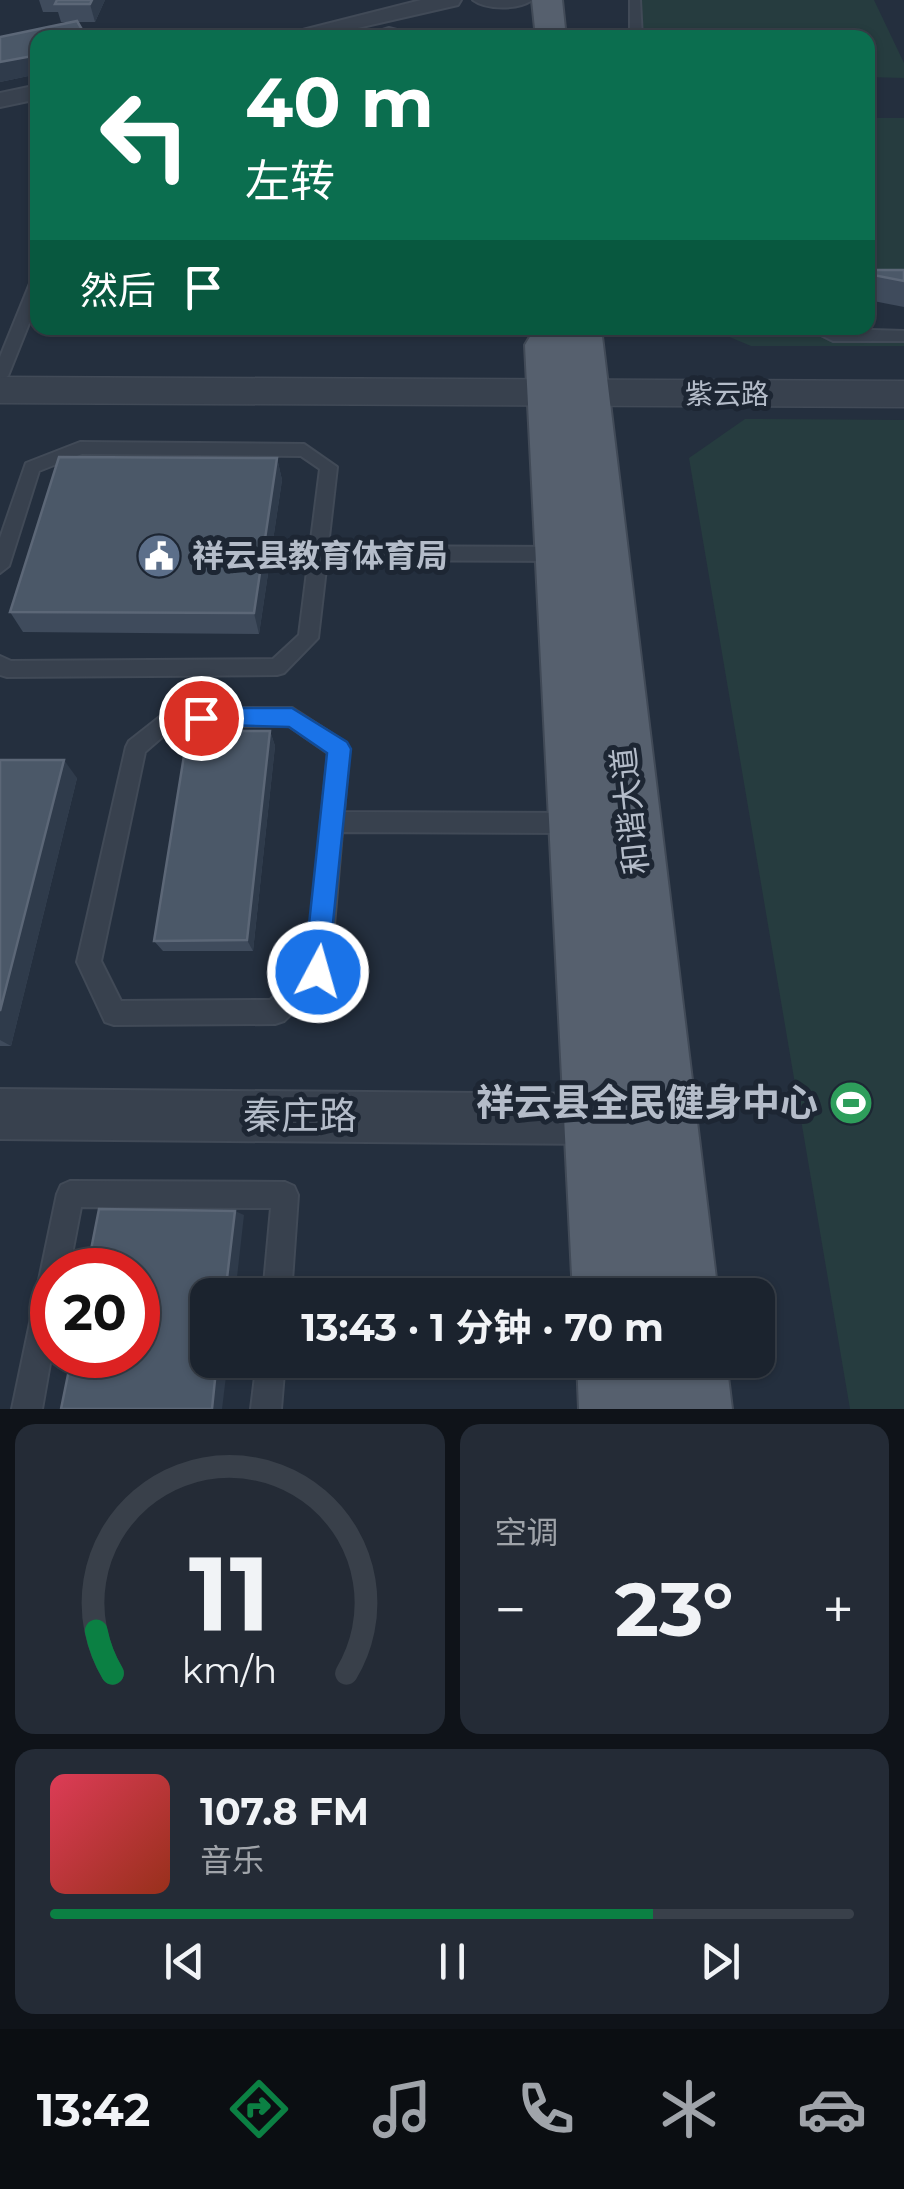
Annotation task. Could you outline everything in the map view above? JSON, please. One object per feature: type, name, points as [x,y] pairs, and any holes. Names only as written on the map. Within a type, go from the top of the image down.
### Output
[{"type":"main road","points":[[521,0],[523,30]]},
{"type":"main road","points":[[547,0],[550,30]]},
{"type":"main road","name":"和谐大道","points":[[547,335],[568,393],[678,1278]]},
{"type":"main road","name":"和谐大道","points":[[579,335],[568,393],[560,554],[611,1278]]},
{"type":"main road","points":[[617,1378],[620,1409]]},
{"type":"main road","points":[[689,1378],[692,1409]]},
{"type":"street","points":[[317,30],[450,0]]},
{"type":"street","points":[[484,0],[521,0]]},
{"type":"street","points":[[0,100],[30,94]]},
{"type":"street","name":"紫云路","points":[[0,390],[904,394]]},
{"type":"street","name":"秦庄路","points":[[0,1114],[599,1119]]},
{"type":"lane","points":[[634,0],[636,30]]},
{"type":"lane","points":[[0,376],[30,315]]},
{"type":"lane","points":[[831,335],[904,336]]},
{"type":"lane","points":[[0,566],[32,467],[80,448],[304,450],[329,467],[308,638],[277,667],[7,670],[0,664]]},
{"type":"lane","points":[[321,553],[560,554]]},
{"type":"lane","points":[[171,718],[292,718],[339,749],[334,822],[318,972],[275,1012],[114,1012],[89,962],[136,747],[171,718]]},
{"type":"lane","points":[[334,822],[578,823]]},
{"type":"lane","points":[[59,1248],[70,1194],[286,1195],[278,1278]]},
{"type":"lane","points":[[27,1409],[33,1378]]},
{"type":"lane","points":[[266,1409],[269,1378]]},
{"type":"green space","points":[[637,0],[874,0],[904,63],[904,78],[875,77],[875,30],[643,30]]},
{"type":"green space","points":[[875,118],[904,118],[904,292],[875,291]]},
{"type":"green space","points":[[725,335],[904,340],[904,346],[751,346]]},
{"type":"green space","name":"祥云县全民健身中心","points":[[745,419],[904,420],[904,1409],[850,1409],[689,458]]},
{"type":"building","points":[[57,0],[92,0],[90,4],[55,4]]},
{"type":"building","points":[[77,21],[82,30],[34,30]]},
{"type":"building","points":[[30,31],[30,56],[0,62],[0,37]]},
{"type":"building","points":[[875,270],[904,270],[904,281],[875,275]]},
{"type":"building","name":"祥云县教育体育局","points":[[59,457],[277,458],[254,613],[10,612]]},
{"type":"building","points":[[188,731],[270,731],[247,940],[154,941]]},
{"type":"building","points":[[0,760],[64,760],[0,1011]]},
{"type":"building","points":[[99,1209],[235,1211],[227,1278],[190,1278],[190,1378],[215,1378],[212,1409],[61,1409],[67,1378],[160,1378],[160,1248],[91,1248]]},
{"type":"place","name":"祥云县教育体育局","points":[[159,556]]},
{"type":"place","name":"祥云县全民健身中心","points":[[851,1103]]},
{"type":"route","points":[[201,718],[292,718],[339,749],[318,972]]}]
